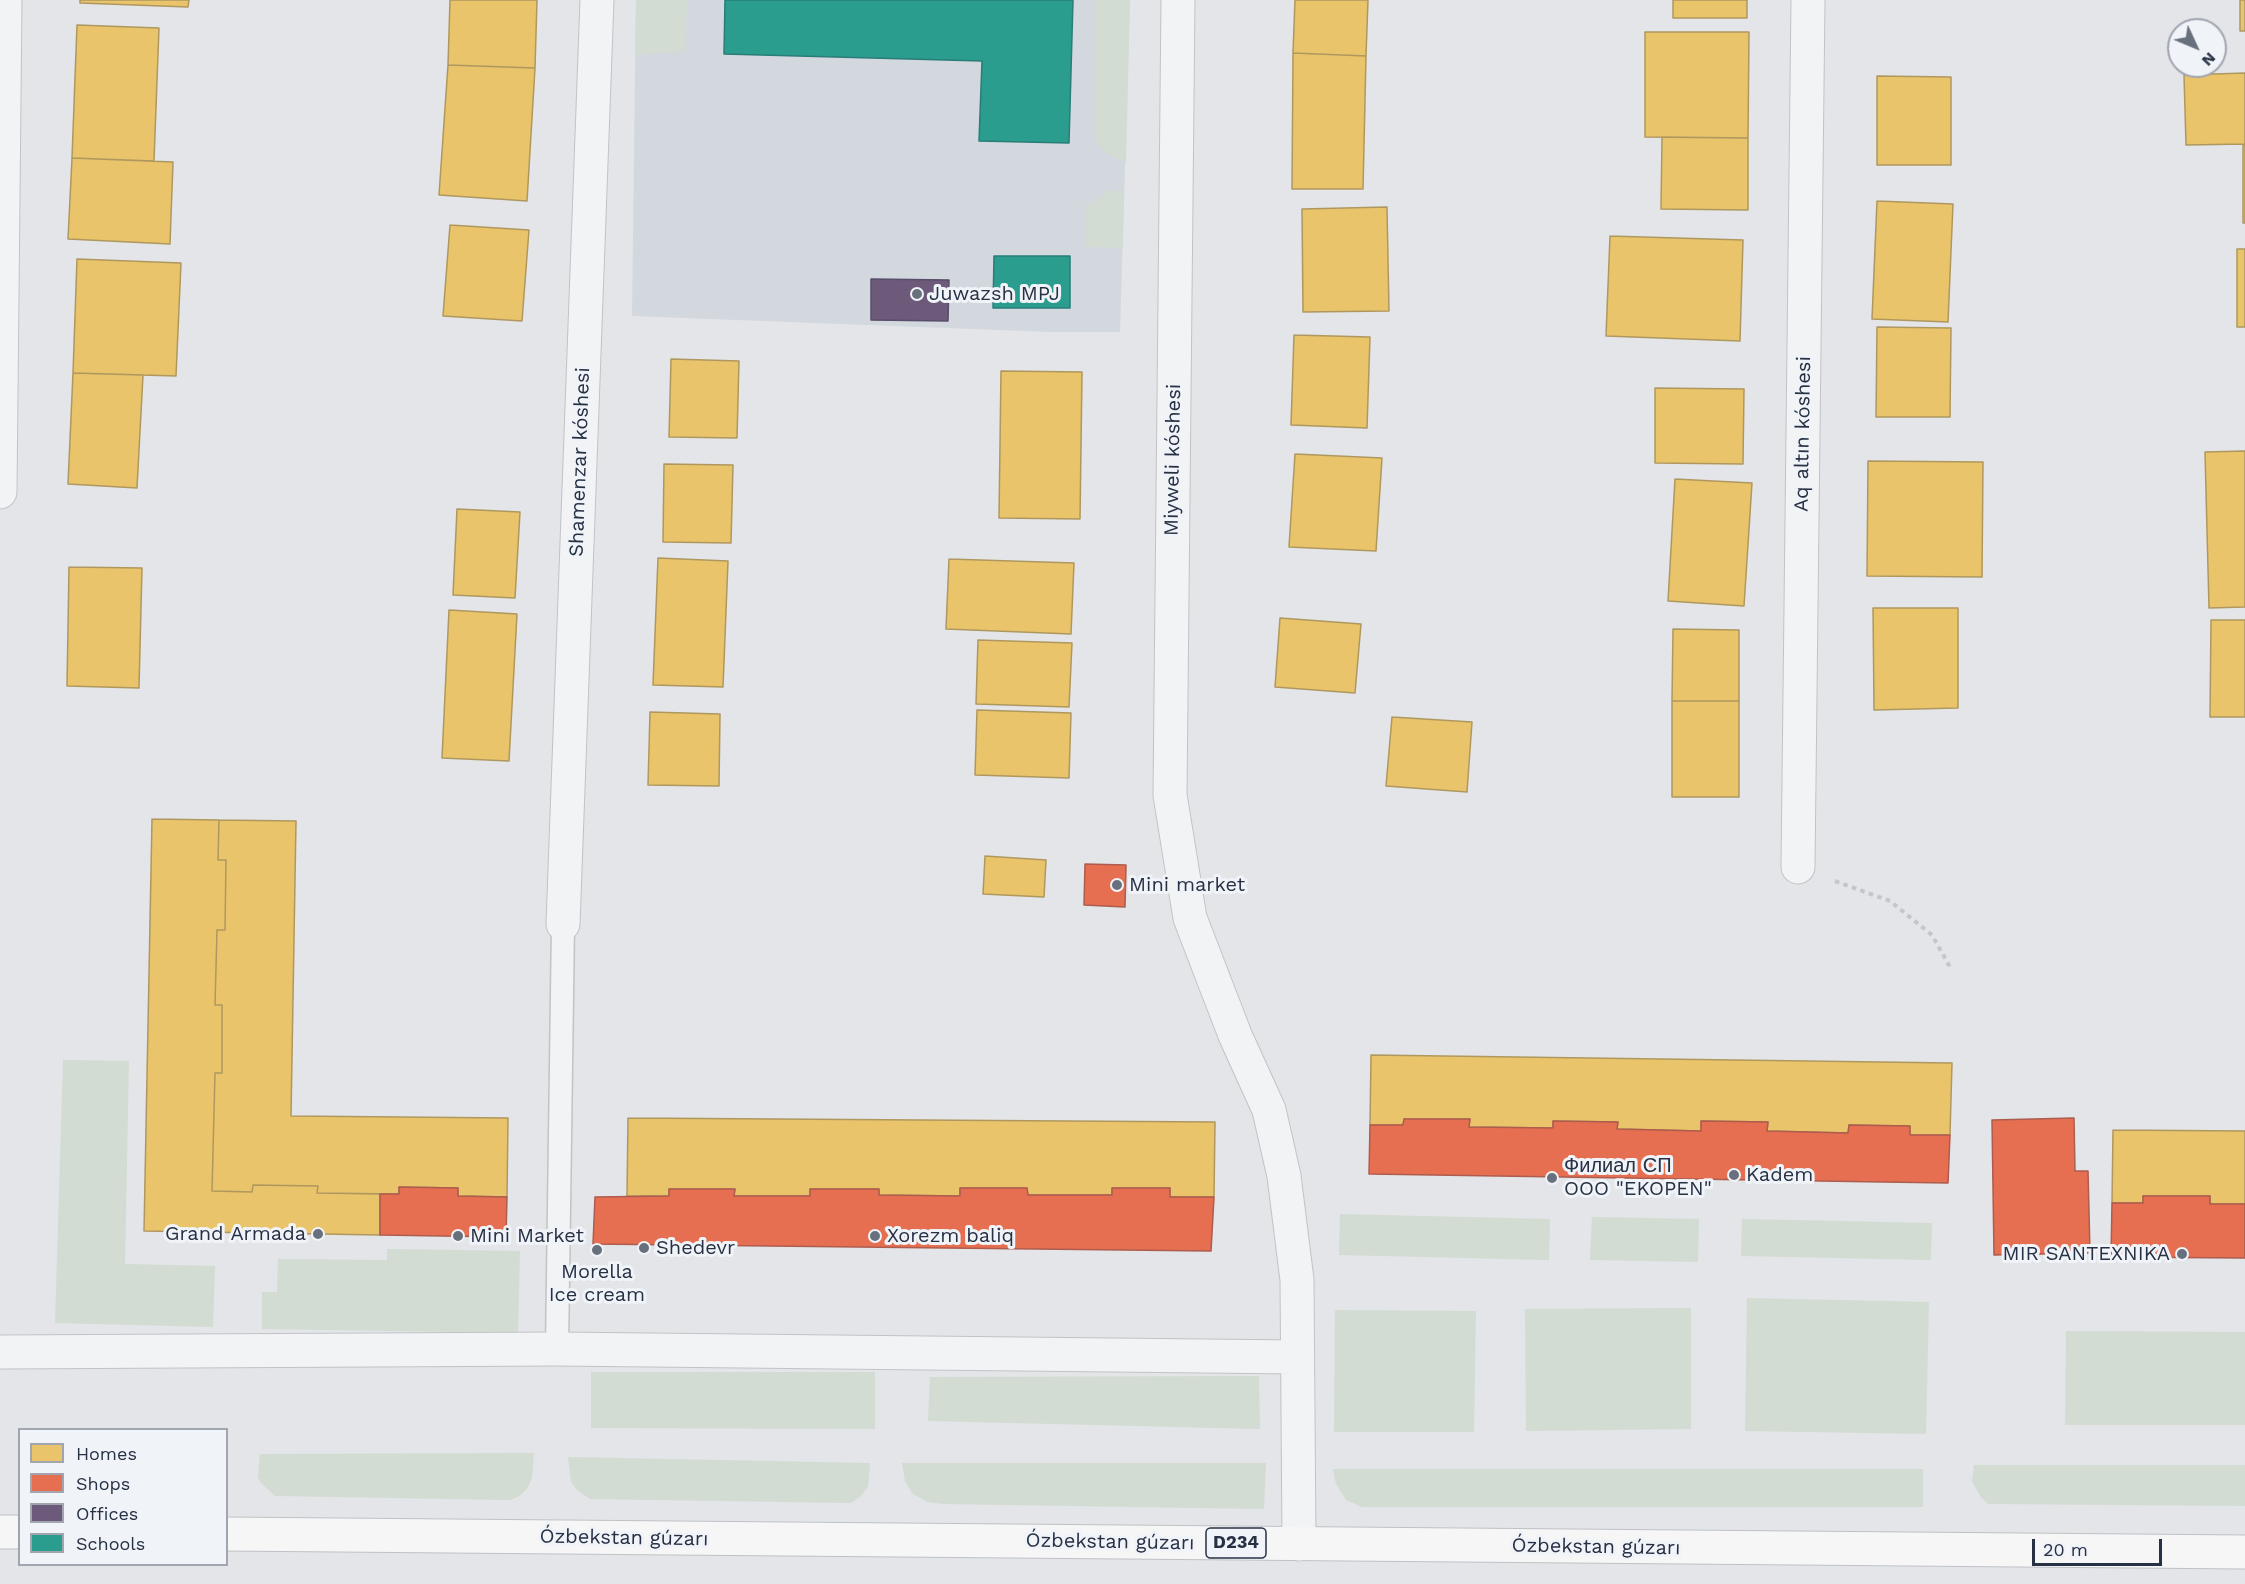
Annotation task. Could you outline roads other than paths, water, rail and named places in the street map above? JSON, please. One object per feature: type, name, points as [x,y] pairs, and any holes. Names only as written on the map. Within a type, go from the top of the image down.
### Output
[{"type":"main road","points":[[0,1532],[18,1532]]},
{"type":"main road","name":"Ózbekstan gúzarı","points":[[228,1534],[2245,1552]]},
{"type":"street","points":[[0,492],[5,0]]},
{"type":"street","name":"Shamenzar kóshesi","points":[[563,924],[597,0]]},
{"type":"street","name":"Miyweli kóshesi","points":[[1178,0],[1170,795],[1190,918],[1235,1035],[1269,1110],[1284,1176],[1297,1280],[1299,1544]]},
{"type":"street","name":"Aq altın kóshesi","points":[[1798,867],[1808,0]]},
{"type":"street","points":[[0,1352],[557,1350],[1298,1357]]},
{"type":"lane","points":[[557,1350],[563,924]]},
{"type":"place","name":"Juwazsh MPJ","points":[[917,294]]},
{"type":"place","name":"Mini market","points":[[1117,885]]},
{"type":"place","name":"Kadem","points":[[1734,1175]]},
{"type":"place","name":"Филиал СП OOO \"EKOPEN\"","points":[[1552,1178]]},
{"type":"place","name":"Grand Armada","points":[[318,1234]]},
{"type":"place","name":"Mini Market","points":[[458,1236]]},
{"type":"place","name":"Xorezm baliq","points":[[875,1236]]},
{"type":"place","name":"Shedevr","points":[[644,1248]]},
{"type":"place","name":"Morella Ice cream","points":[[597,1250]]},
{"type":"place","name":"MIR SANTEXNIKA","points":[[2182,1254]]}]
